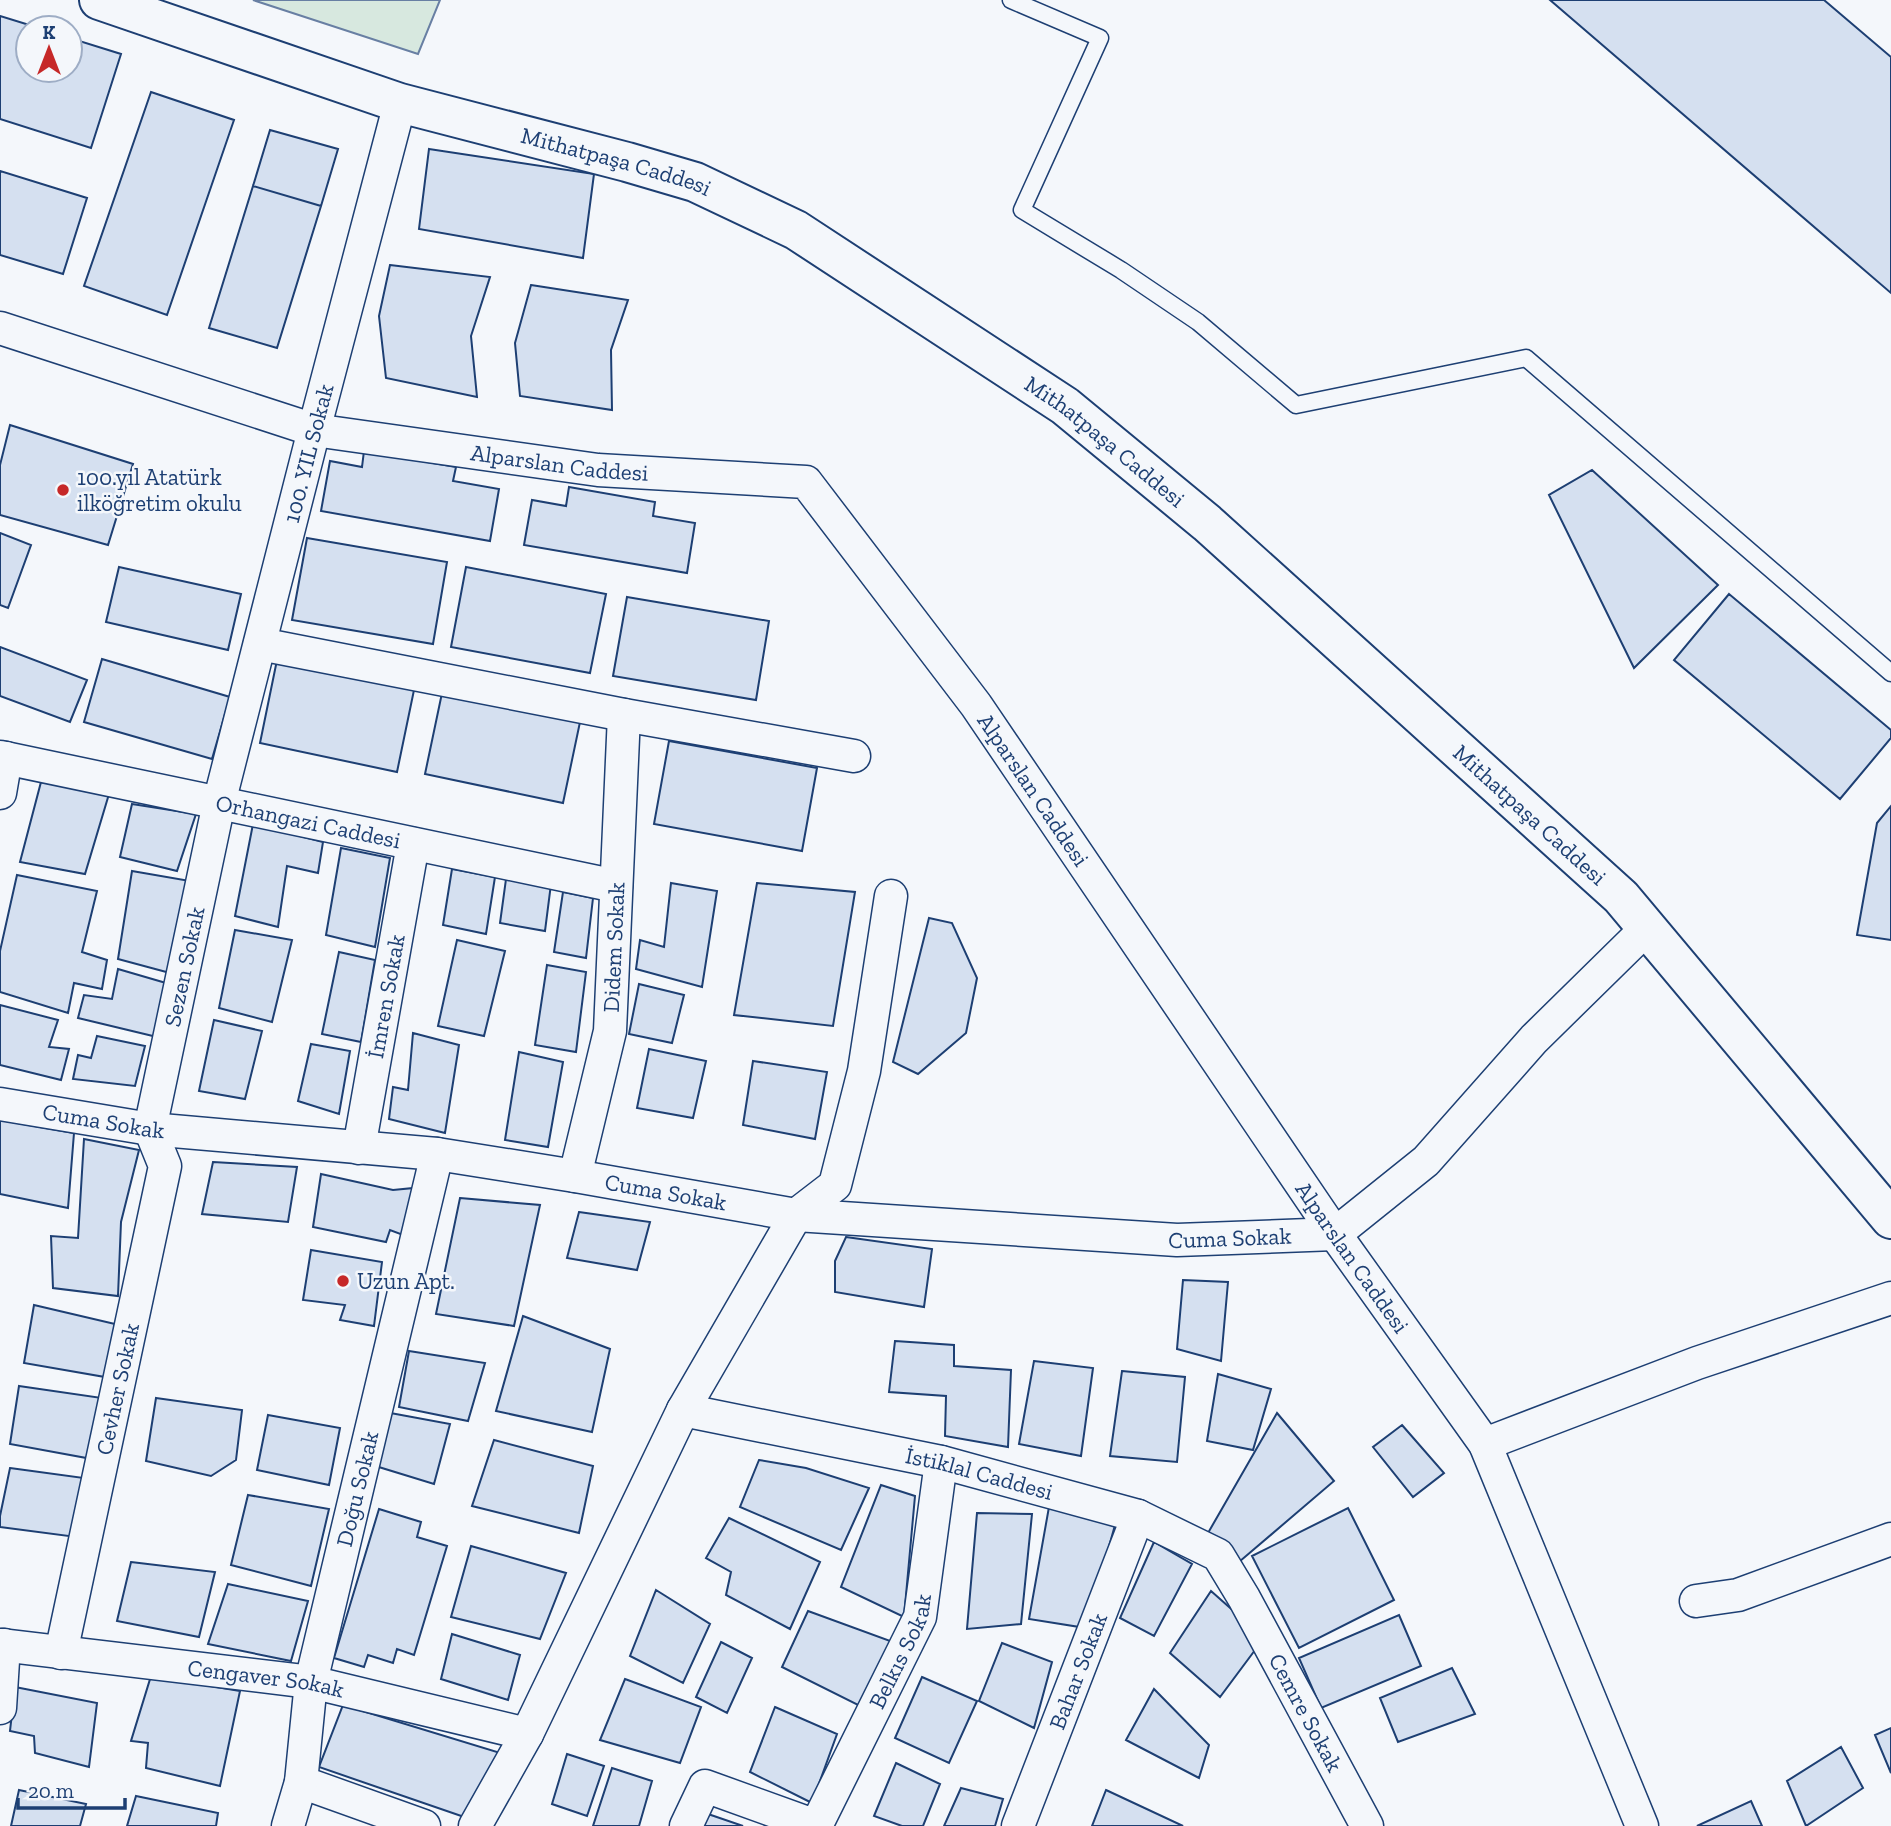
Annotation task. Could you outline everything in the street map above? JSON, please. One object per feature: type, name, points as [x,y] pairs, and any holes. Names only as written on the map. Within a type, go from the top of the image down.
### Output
[{"type":"street","name":"Mithatpaşa Caddesi","points":[[99,0],[400,103],[695,182],[796,230],[1065,406],[1207,523],[1622,897],[1891,1219]]},
{"type":"street","name":"100. YIL Sokak","points":[[219,803],[400,103]]},
{"type":"street","name":"Alparslan Caddesi","points":[[0,328],[314,430],[598,470],[806,482],[976,705],[1335,1234],[1485,1444],[1642,1826]]},
{"type":"street","points":[[260,644],[854,757]]},
{"type":"street","name":"Didem Sokak","points":[[575,1176],[610,1031],[624,715]]},
{"type":"street","points":[[0,793],[3,758]]},
{"type":"street","name":"Orhangazi Caddesi","points":[[3,758],[616,886]]},
{"type":"street","name":"Sezen Sokak","points":[[150,1129],[219,803]]},
{"type":"street","name":"İmren Sokak","points":[[359,1148],[413,844]]},
{"type":"street","points":[[475,1826],[527,1734],[683,1410],[796,1215],[835,1185],[864,1071],[891,896]]},
{"type":"street","points":[[1335,1234],[1426,1161],[1534,1039],[1647,928]]},
{"type":"street","name":"Cuma Sokak","points":[[0,1104],[150,1129],[437,1154],[796,1215],[1177,1240],[1335,1234]]},
{"type":"street","name":"Cevher Sokak","points":[[61,1653],[164,1166],[150,1129]]},
{"type":"street","name":"Doğu Sokak","points":[[288,1826],[302,1782],[311,1682],[437,1154]]},
{"type":"street","points":[[1485,1444],[1697,1363],[1891,1298]]},
{"type":"street","name":"İstiklal Caddesi","points":[[683,1410],[941,1462],[1138,1516],[1218,1555],[1244,1598]]},
{"type":"street","name":"Belkıs Sokak","points":[[816,1826],[920,1617],[941,1462]]},
{"type":"street","name":"Bahar Sokak","points":[[1018,1826],[1138,1516]]},
{"type":"street","points":[[1696,1601],[1738,1595],[1891,1539]]},
{"type":"street","name":"Cemre Sokak","points":[[1244,1598],[1367,1826]]},
{"type":"street","points":[[0,1708],[2,1645]]},
{"type":"street","name":"Cengaver Sokak","points":[[2,1645],[311,1682],[527,1734]]},
{"type":"street","points":[[302,1782],[424,1826]]},
{"type":"street","points":[[686,1826],[705,1786],[816,1826]]},
{"type":"lane","points":[[1011,0],[1100,38],[1022,210],[1122,270],[1198,322],[1296,405],[1526,358],[1891,673]]},
{"type":"shaded area","points":[[253,0],[440,0],[418,54]]},
{"type":"building","points":[[1550,0],[1824,0],[1891,57],[1891,293]]},
{"type":"building","points":[[0,16],[14,20],[14,84],[84,84],[84,42],[121,54],[91,148],[0,119]]},
{"type":"building","points":[[151,92],[234,120],[167,315],[84,286]]},
{"type":"building","points":[[270,130],[338,149],[321,206],[253,186]]},
{"type":"building","points":[[429,149],[594,174],[583,258],[419,229]]},
{"type":"building","points":[[0,171],[87,198],[63,274],[0,255]]},
{"type":"building","points":[[253,186],[321,206],[277,348],[209,328]]},
{"type":"building","points":[[390,265],[490,277],[471,336],[477,397],[386,378],[379,316]]},
{"type":"building","points":[[531,285],[628,300],[611,350],[612,410],[520,396],[515,343]]},
{"type":"building","name":"100.yıl Atatürk ilköğretim okulu","points":[[10,425],[133,464],[108,545],[0,515],[0,465]]},
{"type":"building","points":[[364,451],[456,467],[453,481],[499,489],[490,541],[321,511],[330,461],[362,467]]},
{"type":"building","points":[[1592,470],[1718,585],[1634,668],[1549,495]]},
{"type":"building","points":[[569,487],[655,502],[653,516],[695,523],[687,573],[524,545],[532,500],[566,506]]},
{"type":"building","points":[[0,533],[31,545],[8,608],[0,605]]},
{"type":"building","points":[[307,538],[447,562],[433,644],[292,620]]},
{"type":"building","points":[[119,567],[241,594],[228,650],[106,622]]},
{"type":"building","points":[[466,567],[606,594],[590,673],[451,647]]},
{"type":"building","points":[[1729,594],[1891,730],[1891,738],[1840,799],[1674,660]]},
{"type":"building","points":[[627,597],[769,621],[756,700],[613,676]]},
{"type":"building","points":[[0,647],[87,680],[70,722],[0,696]]},
{"type":"building","points":[[102,659],[230,697],[212,759],[84,722]]},
{"type":"building","points":[[277,660],[414,690],[397,772],[260,743]]},
{"type":"building","points":[[442,693],[580,722],[563,803],[425,774]]},
{"type":"building","points":[[669,741],[817,768],[802,851],[654,824]]},
{"type":"building","points":[[41,782],[109,794],[85,874],[20,862]]},
{"type":"building","points":[[132,804],[196,814],[177,871],[120,857]]},
{"type":"building","points":[[1891,806],[1891,940],[1857,935],[1877,823]]},
{"type":"building","points":[[253,824],[323,842],[318,873],[287,866],[278,927],[235,916]]},
{"type":"building","points":[[341,848],[390,858],[375,947],[326,935]]},
{"type":"building","points":[[452,869],[495,877],[486,934],[443,925]]},
{"type":"building","points":[[132,871],[190,881],[170,973],[118,959]]},
{"type":"building","points":[[17,875],[97,891],[82,952],[107,960],[102,989],[74,983],[68,1013],[0,992],[0,951]]},
{"type":"building","points":[[506,879],[551,884],[545,931],[500,923]]},
{"type":"building","points":[[671,883],[717,891],[702,987],[636,969],[640,940],[664,947]]},
{"type":"building","points":[[757,883],[855,892],[833,1026],[734,1015]]},
{"type":"building","points":[[563,892],[593,898],[586,958],[554,952]]},
{"type":"building","points":[[929,918],[952,923],[977,978],[966,1033],[918,1074],[893,1062]]},
{"type":"building","points":[[235,930],[292,940],[272,1022],[219,1008]]},
{"type":"building","points":[[457,940],[505,951],[484,1036],[438,1026]]},
{"type":"building","points":[[339,952],[375,960],[361,1042],[322,1034]]},
{"type":"building","points":[[547,965],[586,972],[576,1052],[535,1045]]},
{"type":"building","points":[[118,969],[166,983],[157,1037],[78,1018],[84,995],[112,999]]},
{"type":"building","points":[[639,984],[684,995],[672,1043],[629,1034]]},
{"type":"building","points":[[0,1005],[58,1020],[49,1047],[69,1049],[61,1080],[0,1065]]},
{"type":"building","points":[[214,1020],[262,1031],[245,1099],[199,1091]]},
{"type":"building","points":[[413,1033],[459,1045],[445,1133],[389,1119],[393,1087],[408,1090]]},
{"type":"building","points":[[97,1036],[145,1046],[135,1086],[73,1079],[78,1055],[91,1058]]},
{"type":"building","points":[[311,1044],[350,1051],[339,1114],[298,1101]]},
{"type":"building","points":[[649,1049],[706,1061],[693,1118],[637,1108]]},
{"type":"building","points":[[519,1052],[563,1062],[548,1147],[505,1140]]},
{"type":"building","points":[[753,1061],[827,1072],[815,1139],[743,1125]]},
{"type":"building","points":[[0,1120],[74,1133],[68,1208],[0,1194]]},
{"type":"building","points":[[84,1139],[139,1150],[121,1222],[118,1296],[53,1288],[51,1236],[78,1238]]},
{"type":"building","points":[[213,1162],[297,1167],[288,1222],[202,1214]]},
{"type":"building","points":[[321,1174],[393,1190],[414,1188],[403,1235],[390,1230],[386,1242],[313,1227]]},
{"type":"building","points":[[460,1198],[540,1205],[514,1326],[436,1314]]},
{"type":"building","points":[[579,1212],[650,1222],[637,1270],[567,1258]]},
{"type":"building","points":[[846,1237],[932,1249],[924,1307],[835,1292],[835,1261]]},
{"type":"building","name":"Uzun Apt.","points":[[311,1250],[382,1262],[374,1326],[340,1320],[345,1305],[303,1300]]},
{"type":"building","points":[[1183,1280],[1228,1282],[1221,1361],[1177,1349]]},
{"type":"building","points":[[34,1305],[115,1324],[105,1377],[24,1363]]},
{"type":"building","points":[[523,1316],[610,1349],[592,1432],[496,1411]]},
{"type":"building","points":[[895,1341],[954,1345],[954,1366],[1011,1370],[1008,1447],[945,1436],[946,1396],[889,1392]]},
{"type":"building","points":[[409,1351],[485,1363],[468,1421],[399,1407]]},
{"type":"building","points":[[1034,1361],[1093,1368],[1081,1456],[1019,1444]]},
{"type":"building","points":[[1122,1371],[1185,1377],[1177,1462],[1110,1456]]},
{"type":"building","points":[[1218,1374],[1271,1389],[1253,1450],[1207,1441]]},
{"type":"building","points":[[19,1386],[102,1398],[92,1459],[10,1444]]},
{"type":"building","points":[[156,1398],[242,1410],[236,1460],[211,1476],[146,1461]]},
{"type":"building","points":[[385,1412],[450,1424],[434,1484],[369,1464]]},
{"type":"building","points":[[1277,1413],[1334,1481],[1239,1562],[1208,1533]]},
{"type":"building","points":[[268,1415],[340,1428],[329,1485],[257,1470]]},
{"type":"building","points":[[1402,1425],[1444,1473],[1413,1497],[1373,1447]]},
{"type":"building","points":[[494,1440],[593,1466],[579,1533],[472,1506]]},
{"type":"building","points":[[759,1460],[806,1468],[869,1488],[841,1550],[740,1507]]},
{"type":"building","points":[[10,1468],[84,1478],[76,1537],[0,1527]]},
{"type":"building","points":[[881,1485],[915,1496],[904,1617],[841,1587]]},
{"type":"building","points":[[248,1495],[329,1509],[311,1586],[231,1565]]},
{"type":"building","points":[[1049,1507],[1117,1518],[1086,1628],[1029,1619]]},
{"type":"building","points":[[1348,1508],[1394,1600],[1299,1648],[1252,1556]]},
{"type":"building","points":[[379,1509],[421,1522],[417,1537],[447,1546],[414,1655],[397,1649],[393,1663],[368,1655],[364,1667],[334,1658]]},
{"type":"building","points":[[977,1513],[1032,1514],[1021,1624],[967,1629]]},
{"type":"building","points":[[729,1518],[820,1562],[790,1629],[726,1595],[731,1572],[706,1558]]},
{"type":"building","points":[[1154,1542],[1192,1564],[1154,1636],[1120,1618]]},
{"type":"building","points":[[471,1546],[566,1573],[540,1639],[451,1617]]},
{"type":"building","points":[[131,1562],[215,1572],[199,1637],[117,1621]]},
{"type":"building","points":[[228,1584],[308,1601],[291,1661],[208,1644]]},
{"type":"building","points":[[656,1590],[710,1624],[683,1683],[630,1656]]},
{"type":"building","points":[[1211,1591],[1264,1638],[1220,1697],[1170,1653]]},
{"type":"building","points":[[808,1611],[893,1642],[862,1707],[782,1667]]},
{"type":"building","points":[[1399,1615],[1421,1666],[1321,1708],[1299,1658]]},
{"type":"building","points":[[452,1634],[520,1655],[508,1700],[441,1679]]},
{"type":"building","points":[[721,1642],[752,1658],[727,1713],[696,1697]]},
{"type":"building","points":[[1002,1643],[1052,1662],[1034,1728],[979,1701]]},
{"type":"building","points":[[1452,1668],[1475,1714],[1398,1742],[1380,1698]]},
{"type":"building","points":[[151,1676],[240,1691],[220,1786],[146,1768],[148,1743],[131,1741]]},
{"type":"building","points":[[922,1677],[977,1701],[949,1763],[895,1738]]},
{"type":"building","points":[[625,1679],[701,1707],[680,1763],[600,1740]]},
{"type":"building","points":[[15,1687],[97,1703],[89,1767],[35,1753],[34,1736],[10,1731]]},
{"type":"building","points":[[1154,1689],[1209,1745],[1199,1778],[1126,1740]]},
{"type":"building","points":[[343,1705],[507,1755],[470,1819],[319,1767]]},
{"type":"building","points":[[775,1707],[837,1734],[812,1803],[750,1772]]},
{"type":"building","points":[[1891,1728],[1891,1773],[1875,1735]]},
{"type":"building","points":[[1841,1747],[1863,1788],[1806,1826],[1787,1781]]},
{"type":"building","points":[[567,1754],[604,1766],[587,1816],[552,1804]]},
{"type":"building","points":[[896,1763],[940,1784],[923,1826],[902,1826],[874,1816]]},
{"type":"building","points":[[612,1768],[652,1781],[639,1826],[593,1826]]},
{"type":"building","points":[[961,1788],[1003,1799],[995,1826],[944,1826]]},
{"type":"building","points":[[19,1790],[86,1804],[80,1826],[11,1826]]},
{"type":"building","points":[[1106,1790],[1183,1826],[1092,1826]]},
{"type":"building","points":[[136,1796],[218,1813],[216,1826],[127,1826]]},
{"type":"building","points":[[1751,1801],[1762,1826],[1697,1826]]},
{"type":"building","points":[[708,1814],[743,1826],[704,1826]]},
{"type":"place","name":"100.yıl Atatürk ilköğretim okulu","points":[[63,490]]},
{"type":"place","name":"Uzun Apt.","points":[[343,1281]]}]
